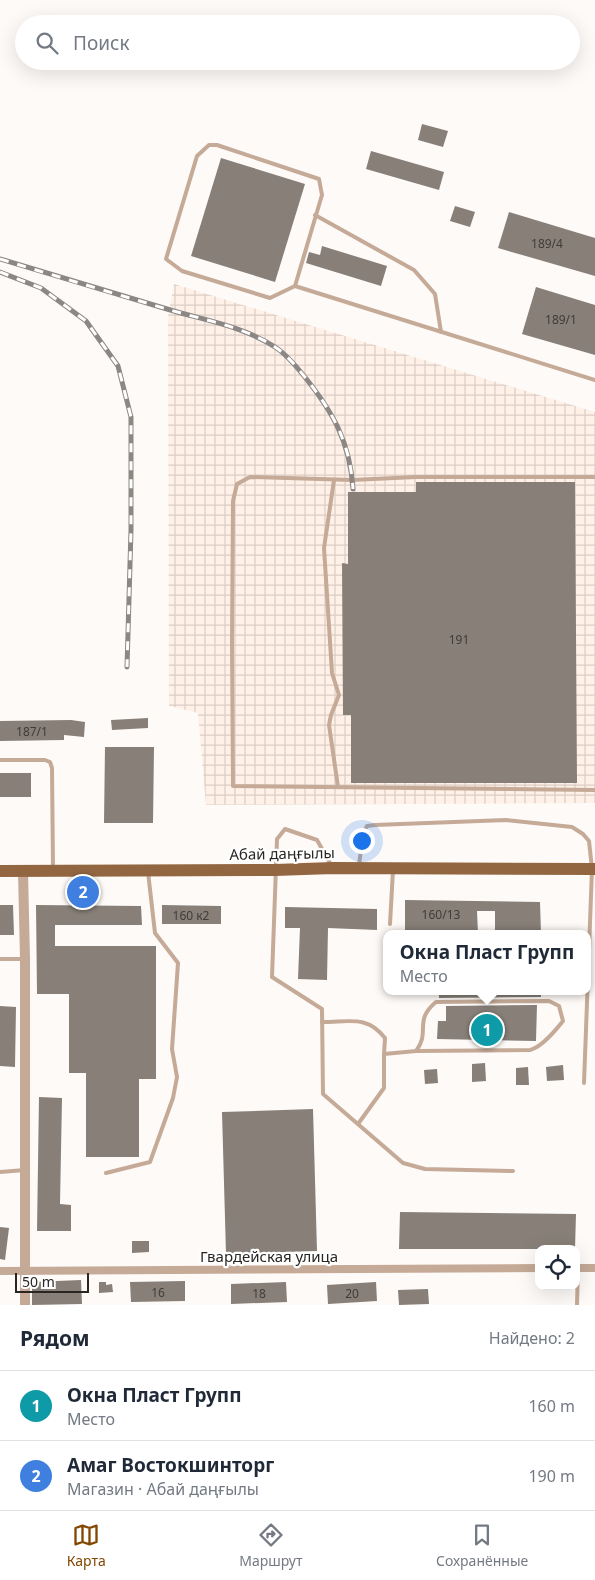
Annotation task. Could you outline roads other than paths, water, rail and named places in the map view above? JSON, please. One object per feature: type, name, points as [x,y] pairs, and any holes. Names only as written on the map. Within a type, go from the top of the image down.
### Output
[{"type":"main road","name":"Абай даңғылы","points":[[0,871],[333,868],[593,869]]},
{"type":"street","points":[[23,871],[25,959],[25,1305]]},
{"type":"street","name":"Гвардейская улица","points":[[0,1272],[535,1268]]},
{"type":"street","points":[[580,1268],[595,1268]]},
{"type":"lane","points":[[295,286],[322,195],[319,179],[217,145],[209,145],[197,156],[166,259],[182,271],[270,298],[295,286],[595,380]]},
{"type":"lane","points":[[315,215],[414,270],[436,294],[441,332]]},
{"type":"lane","points":[[595,477],[416,477],[334,480],[250,477],[237,484],[233,501],[232,642],[233,786],[595,790]]},
{"type":"lane","points":[[334,480],[324,548],[332,673],[339,695],[329,725],[338,787]]},
{"type":"lane","points":[[0,760],[45,760],[50,762],[52,768],[53,871]]},
{"type":"lane","points":[[359,868],[367,826],[506,820],[572,827],[583,834],[589,841],[593,869],[590,930]]},
{"type":"lane","points":[[333,868],[317,840],[285,829],[277,838],[272,977],[322,1009],[323,1094],[403,1163],[425,1169],[513,1171]]},
{"type":"lane","points":[[390,924],[394,868]]},
{"type":"lane","points":[[106,1173],[150,1162],[173,1098],[177,1077],[172,1049],[178,962],[155,933],[148,870]]},
{"type":"lane","points":[[0,959],[25,959]]},
{"type":"lane","points":[[584,1083],[588,995]]},
{"type":"lane","points":[[384,1054],[536,1049],[558,1028],[563,1021],[563,1014],[559,1006],[550,1001],[436,1002],[428,1008],[424,1017],[423,1039],[416,1052]]},
{"type":"lane","points":[[322,1022],[365,1022],[377,1028],[385,1038],[384,1088],[358,1124]]},
{"type":"lane","points":[[0,1172],[25,1170]]},
{"type":"lane","points":[[577,1290],[577,1305]]},
{"type":"railway","points":[[0,259],[222,324],[250,334],[275,347],[301,372],[331,415],[344,442],[353,489]]},
{"type":"railway","points":[[0,272],[41,288],[86,321],[118,366],[131,417],[131,530],[127,667]]},
{"type":"place","name":"Амаг Востокшинторг","points":[[83,892]]},
{"type":"place","name":"Окна Пласт Групп","points":[[487,1030]]}]
